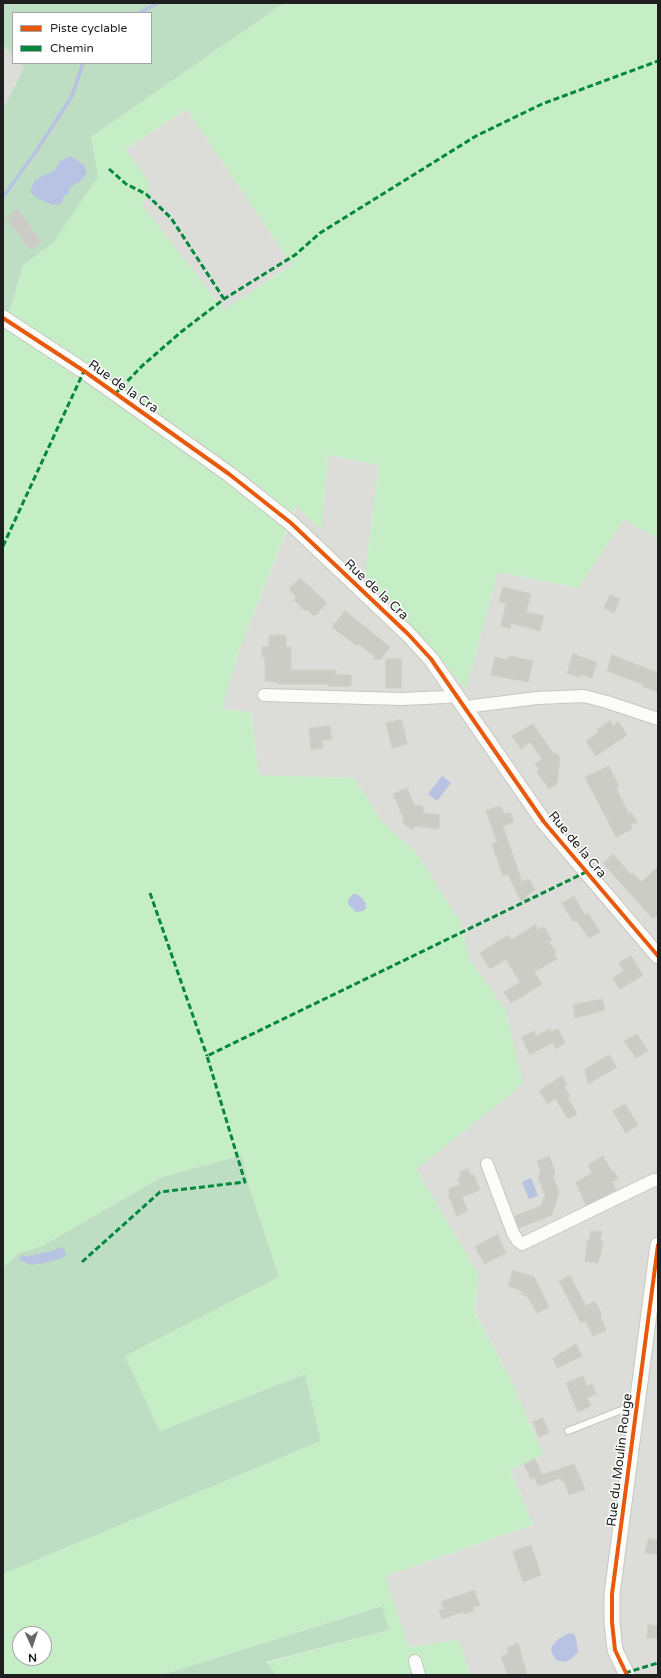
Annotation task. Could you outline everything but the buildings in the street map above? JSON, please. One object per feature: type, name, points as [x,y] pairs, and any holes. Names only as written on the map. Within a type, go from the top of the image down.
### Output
[{"type":"street","name":"Rue de la Cra","points":[[3,318],[84,371],[229,474],[291,523],[408,634],[431,659],[544,822],[658,956]]},
{"type":"street","points":[[264,695],[402,699],[446,697],[456,695]]},
{"type":"street","points":[[467,710],[473,706],[537,698],[584,696],[658,719]]},
{"type":"street","points":[[486,1164],[514,1233],[518,1241],[522,1244],[654,1180],[658,1180]]},
{"type":"street","name":"Rue du Moulin Rouge","points":[[625,1674],[615,1650],[612,1608],[636,1408],[658,1245]]},
{"type":"street","points":[[415,1661],[419,1675]]},
{"type":"lane","points":[[568,1431],[624,1408],[636,1408]]},
{"type":"shaded area","points":[[3,45],[12,55],[12,64],[21,64],[24,68],[3,109]]},
{"type":"shaded area","points":[[187,109],[279,246],[293,264],[224,310],[142,206],[125,149]]},
{"type":"shaded area","points":[[328,455],[379,465],[365,574],[466,689],[498,572],[578,588],[624,519],[658,539],[658,1675],[470,1675],[459,1640],[409,1647],[385,1576],[533,1525],[510,1469],[543,1455],[515,1388],[475,1312],[478,1273],[416,1169],[509,1096],[523,1083],[505,1009],[470,960],[460,921],[415,851],[383,823],[354,778],[259,775],[251,712],[221,709],[238,653],[297,506],[321,529]]},
{"type":"green space","points":[[3,3],[284,3],[91,137],[98,177],[52,244],[23,265],[11,307],[3,319],[3,109],[24,68],[21,64],[152,64],[152,12],[12,12],[12,55],[3,45]]},
{"type":"green space","points":[[284,3],[658,3],[658,539],[624,519],[578,588],[498,572],[466,689],[365,574],[379,465],[328,455],[321,530],[296,506],[238,653],[222,709],[251,712],[259,775],[354,778],[383,823],[415,851],[460,921],[470,960],[505,1009],[523,1083],[509,1096],[416,1169],[478,1273],[475,1313],[515,1388],[543,1455],[510,1470],[533,1525],[385,1576],[409,1647],[459,1640],[470,1675],[276,1675],[266,1663],[389,1630],[381,1606],[161,1675],[3,1675],[3,1574],[321,1441],[305,1374],[160,1431],[125,1356],[279,1277],[249,1186],[242,1155],[162,1177],[42,1246],[19,1253],[3,1268],[3,319],[11,307],[23,265],[52,244],[91,137]],"holes":[[[187,109],[292,265],[224,310],[143,206],[150,183],[125,149]]]},
{"type":"green space","points":[[242,1155],[249,1186],[279,1277],[125,1356],[160,1431],[305,1374],[321,1441],[3,1574],[3,1268],[19,1253],[42,1246],[162,1177]]},
{"type":"green space","points":[[382,1606],[389,1630],[266,1662],[276,1675],[161,1675]]},
{"type":"water","points":[[70,156],[84,165],[87,173],[82,180],[69,188],[69,193],[64,196],[61,204],[52,205],[38,199],[30,192],[35,180],[55,170],[60,161]]},
{"type":"water","points":[[442,776],[451,783],[437,801],[428,794]]},
{"type":"water","points":[[353,894],[361,897],[365,902],[366,908],[363,911],[356,912],[348,904],[348,900]]},
{"type":"water","points":[[531,1178],[538,1196],[529,1199],[522,1182]]},
{"type":"water","points":[[61,1247],[64,1249],[66,1255],[62,1258],[45,1263],[31,1265],[19,1259],[21,1255],[28,1256],[52,1251]]},
{"type":"water","points":[[570,1633],[574,1634],[576,1638],[578,1652],[570,1660],[564,1662],[556,1660],[551,1651],[552,1646],[558,1639]]},
{"type":"waterway","points":[[141,12],[158,3]]},
{"type":"waterway","points":[[3,197],[37,150],[72,96],[83,64]]},
{"type":"marked path","points":[[115,394],[142,366],[181,332],[224,299],[295,255],[320,233],[476,136],[542,104],[658,61]]},
{"type":"marked path","points":[[109,169],[126,184],[146,194],[171,218],[224,299]]},
{"type":"marked path","points":[[3,546],[84,371]]},
{"type":"marked path","points":[[82,1262],[160,1192],[245,1182],[207,1056],[586,872]]},
{"type":"marked path","points":[[150,893],[207,1056]]},
{"type":"marked path","points":[[625,1673],[658,1663]]},
{"type":"cycle path","points":[[3,318],[84,371],[229,474],[291,523],[408,634],[431,659],[544,822],[658,956]]},
{"type":"cycle path","points":[[627,1675],[615,1650],[612,1622],[612,1594],[658,1245]]}]
